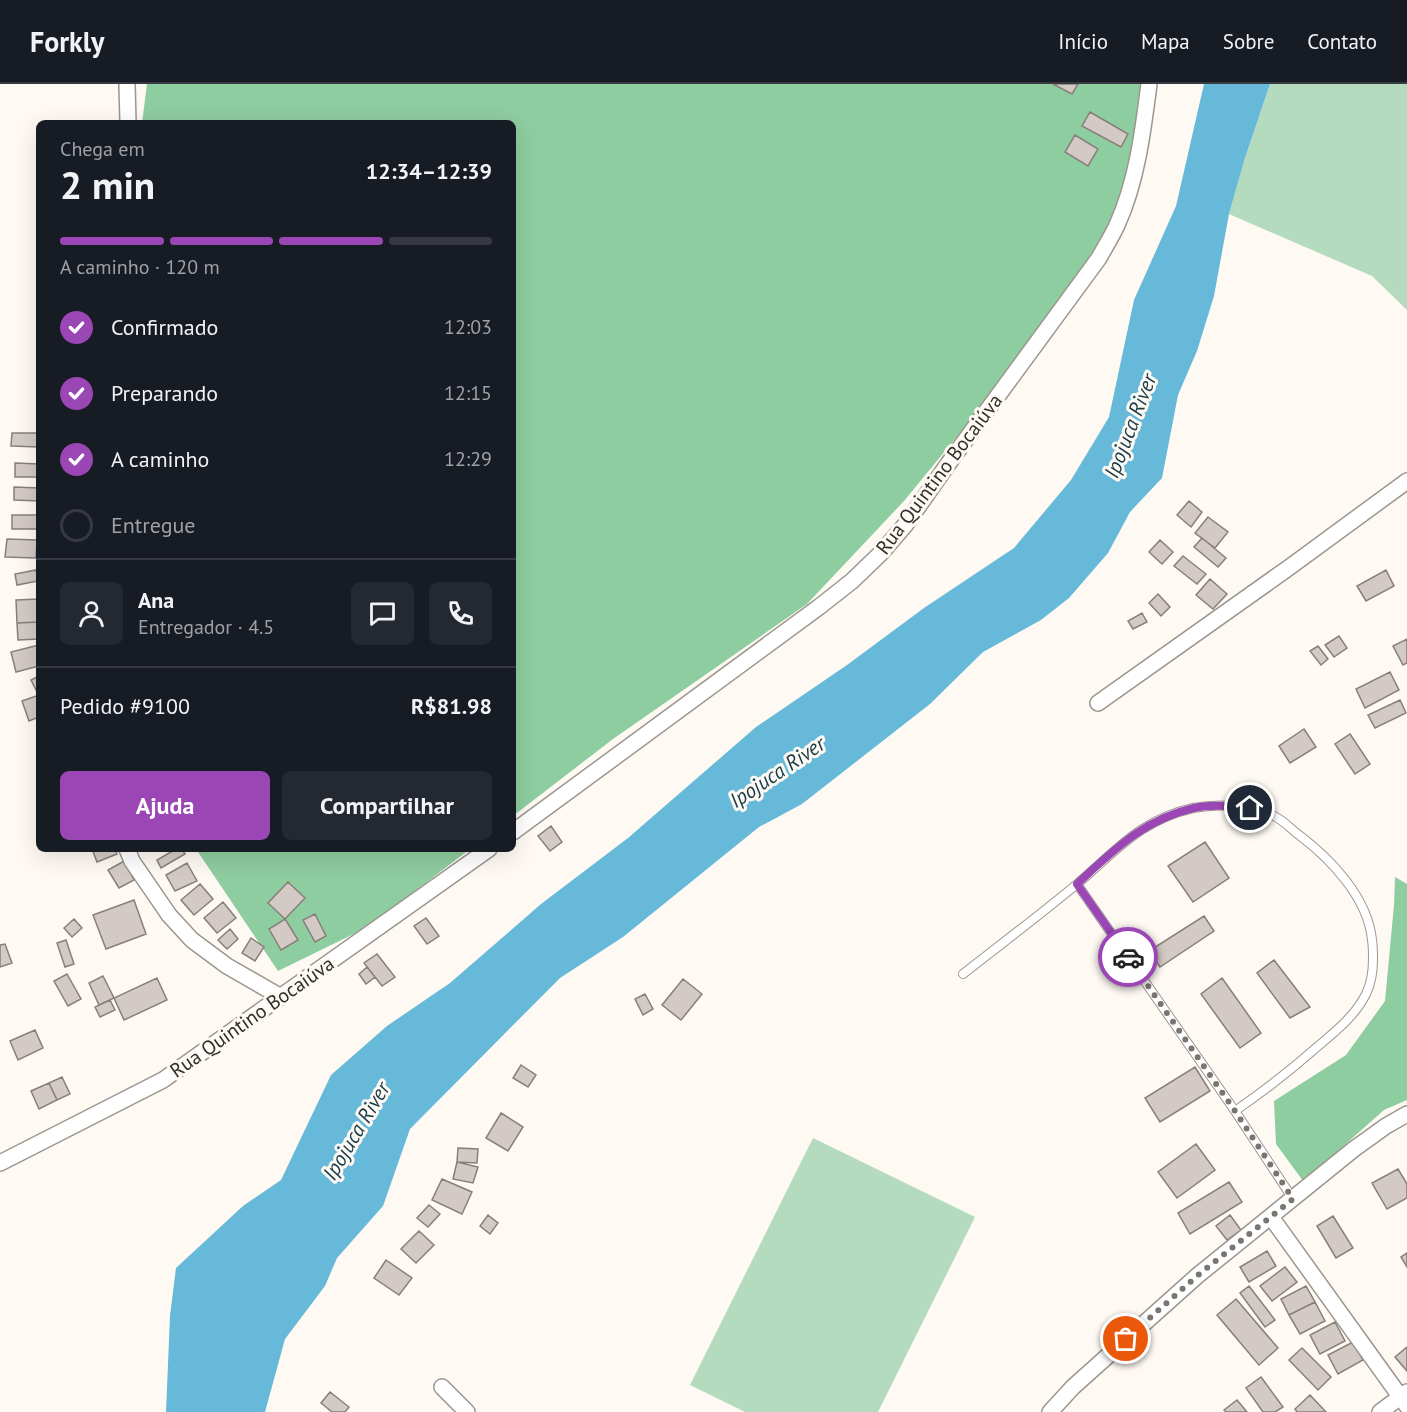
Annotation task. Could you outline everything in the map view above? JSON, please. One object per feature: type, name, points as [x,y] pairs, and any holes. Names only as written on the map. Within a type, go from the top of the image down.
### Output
[{"type":"street","points":[[127,84],[129,120]]},
{"type":"street","name":"Rua Quintino Bocaiúva","points":[[516,830],[819,607],[852,581],[906,524],[952,457],[1100,258],[1117,224],[1130,190],[1138,157],[1149,84]]},
{"type":"street","points":[[1098,703],[1407,481]]},
{"type":"street","points":[[128,852],[169,915],[192,939],[227,966],[281,997]]},
{"type":"street","name":"Rua Quintino Bocaiúva","points":[[0,1163],[163,1080],[485,852]]},
{"type":"street","points":[[1050,1412],[1073,1387],[1197,1276],[1354,1149],[1407,1114]]},
{"type":"street","points":[[1271,1217],[1405,1398],[1380,1412]]},
{"type":"street","points":[[442,1388],[467,1412]]},
{"type":"lane","points":[[963,975],[1145,827],[1168,816],[1195,808],[1223,806],[1250,808],[1275,817],[1315,847],[1356,893],[1366,915],[1372,939],[1373,969],[1367,992],[1355,1012],[1281,1078],[1235,1111]]},
{"type":"lane","points":[[1077,884],[1235,1111],[1293,1199]]},
{"type":"green space","points":[[147,84],[1145,84],[1132,168],[1097,266],[904,501],[807,604],[613,739],[516,814],[516,120],[142,120]]},
{"type":"green space","points":[[1270,84],[1407,84],[1407,310],[1372,276],[1229,214]]},
{"type":"green space","points":[[198,852],[466,852],[368,927],[278,971]]},
{"type":"green space","points":[[1395,877],[1407,884],[1407,1100],[1384,1110],[1339,1150],[1306,1185],[1276,1144],[1274,1101],[1346,1055],[1385,1001]]},
{"type":"green space","points":[[813,1138],[975,1217],[878,1412],[745,1412],[690,1385]]},
{"type":"water","name":"Ipojuca River","points":[[1204,84],[1270,84],[1229,214],[1214,296],[1197,351],[1178,395],[1162,478],[1130,512],[1108,553],[1069,598],[1041,620],[983,652],[930,704],[802,804],[759,827],[623,937],[560,978],[410,1129],[383,1206],[337,1258],[325,1286],[285,1339],[265,1412],[166,1412],[170,1316],[176,1268],[243,1206],[281,1180],[331,1075],[387,1026],[450,983],[541,904],[628,838],[756,727],[847,665],[924,608],[1014,548],[1071,480],[1109,417],[1134,300],[1176,206]]},
{"type":"building","points":[[1053,84],[1078,84],[1072,94]]},
{"type":"building","points":[[1090,112],[1128,134],[1121,147],[1082,126]]},
{"type":"building","points":[[1075,135],[1098,149],[1088,166],[1065,152]]},
{"type":"building","points":[[12,433],[36,433],[36,447],[11,446]]},
{"type":"building","points":[[15,463],[36,464],[36,477],[15,477]]},
{"type":"building","points":[[14,487],[36,488],[36,501],[14,500]]},
{"type":"building","points":[[1189,501],[1202,512],[1191,527],[1177,515]]},
{"type":"building","points":[[12,515],[36,515],[36,529],[12,529]]},
{"type":"building","points":[[1208,517],[1228,532],[1215,548],[1195,533]]},
{"type":"building","points":[[1202,538],[1226,558],[1218,567],[1194,547]]},
{"type":"building","points":[[7,539],[36,540],[36,558],[5,557]]},
{"type":"building","points":[[1160,540],[1173,552],[1162,564],[1149,552]]},
{"type":"building","points":[[1183,556],[1206,574],[1197,584],[1174,566]]},
{"type":"building","points":[[36,570],[36,581],[17,585],[15,574]]},
{"type":"building","points":[[1386,570],[1394,586],[1366,601],[1357,586]]},
{"type":"building","points":[[1210,579],[1227,594],[1213,609],[1196,595]]},
{"type":"building","points":[[1158,594],[1170,607],[1161,616],[1149,603]]},
{"type":"building","points":[[36,599],[36,622],[17,623],[16,600]]},
{"type":"building","points":[[1142,613],[1147,622],[1133,629],[1128,621]]},
{"type":"building","points":[[36,622],[36,639],[18,640],[17,623]]},
{"type":"building","points":[[1339,636],[1347,648],[1334,657],[1325,645]]},
{"type":"building","points":[[1407,639],[1407,663],[1403,665],[1393,646]]},
{"type":"building","points":[[36,646],[36,667],[16,672],[11,652]]},
{"type":"building","points":[[1318,646],[1328,659],[1321,665],[1310,651]]},
{"type":"building","points":[[1390,672],[1399,690],[1365,708],[1356,689]]},
{"type":"building","points":[[36,678],[36,690],[31,680]]},
{"type":"building","points":[[36,696],[36,718],[29,721],[22,701]]},
{"type":"building","points":[[1400,700],[1406,713],[1375,728],[1368,715]]},
{"type":"building","points":[[1304,729],[1316,747],[1290,763],[1279,746]]},
{"type":"building","points":[[1350,734],[1370,764],[1355,774],[1335,744]]},
{"type":"building","points":[[551,826],[562,842],[550,851],[538,836]]},
{"type":"building","points":[[1205,842],[1229,878],[1193,902],[1168,866]]},
{"type":"building","points":[[93,852],[116,852],[117,854],[97,862]]},
{"type":"building","points":[[171,852],[184,852],[185,854],[161,868],[157,860]]},
{"type":"building","points":[[124,861],[134,880],[119,888],[108,870]]},
{"type":"building","points":[[187,863],[197,881],[175,891],[166,875]]},
{"type":"building","points":[[288,882],[305,898],[285,919],[268,903]]},
{"type":"building","points":[[200,884],[213,899],[194,915],[181,900]]},
{"type":"building","points":[[134,900],[146,934],[106,949],[93,915]]},
{"type":"building","points":[[223,902],[236,918],[217,933],[204,918]]},
{"type":"building","points":[[315,914],[326,936],[315,942],[303,920]]},
{"type":"building","points":[[1204,916],[1214,931],[1160,967],[1149,951]]},
{"type":"building","points":[[426,918],[439,936],[427,944],[414,926]]},
{"type":"building","points":[[74,919],[82,928],[72,937],[64,928]]},
{"type":"building","points":[[285,919],[298,940],[281,950],[269,929]]},
{"type":"building","points":[[230,929],[238,939],[227,949],[218,940]]},
{"type":"building","points":[[251,938],[264,947],[255,961],[242,953]]},
{"type":"building","points":[[66,940],[74,964],[65,967],[57,943]]},
{"type":"building","points":[[5,944],[12,963],[0,967],[0,945]]},
{"type":"building","points":[[377,954],[395,977],[382,986],[364,963]]},
{"type":"building","points":[[1274,960],[1310,1007],[1290,1018],[1257,973]]},
{"type":"building","points":[[367,967],[375,977],[366,984],[359,974]]},
{"type":"building","points":[[67,974],[81,999],[68,1006],[54,981]]},
{"type":"building","points":[[103,976],[114,998],[99,1005],[89,983]]},
{"type":"building","points":[[157,978],[167,1000],[124,1020],[114,998]]},
{"type":"building","points":[[1222,978],[1261,1033],[1240,1048],[1201,994]]},
{"type":"building","points":[[683,979],[702,994],[681,1020],[662,1005]]},
{"type":"building","points":[[645,994],[653,1009],[643,1015],[635,999]]},
{"type":"building","points":[[110,1000],[115,1010],[100,1017],[95,1007]]},
{"type":"building","points":[[35,1030],[43,1048],[18,1060],[10,1041]]},
{"type":"building","points":[[521,1065],[536,1075],[528,1087],[513,1078]]},
{"type":"building","points":[[1195,1067],[1210,1091],[1160,1122],[1145,1098]]},
{"type":"building","points":[[62,1077],[70,1094],[57,1100],[49,1083]]},
{"type":"building","points":[[49,1083],[57,1100],[39,1109],[31,1091]]},
{"type":"building","points":[[501,1113],[523,1127],[508,1151],[486,1138]]},
{"type":"building","points":[[1196,1144],[1215,1170],[1177,1198],[1158,1172]]},
{"type":"building","points":[[458,1148],[478,1149],[477,1163],[457,1162]]},
{"type":"building","points":[[457,1162],[478,1167],[473,1183],[453,1179]]},
{"type":"building","points":[[1398,1169],[1407,1184],[1407,1198],[1387,1209],[1372,1183]]},
{"type":"building","points":[[442,1179],[472,1192],[462,1214],[432,1200]]},
{"type":"building","points":[[1229,1182],[1242,1202],[1190,1234],[1178,1213]]},
{"type":"building","points":[[429,1205],[440,1214],[428,1227],[417,1218]]},
{"type":"building","points":[[488,1215],[498,1223],[490,1234],[480,1226]]},
{"type":"building","points":[[1230,1215],[1241,1230],[1227,1240],[1216,1226]]},
{"type":"building","points":[[1333,1216],[1353,1248],[1336,1258],[1317,1226]]},
{"type":"building","points":[[419,1231],[434,1245],[416,1263],[401,1249]]},
{"type":"building","points":[[1267,1251],[1276,1266],[1249,1282],[1240,1267]]},
{"type":"building","points":[[1407,1253],[1407,1267],[1401,1257]]},
{"type":"building","points":[[386,1260],[412,1278],[399,1295],[374,1278]]},
{"type":"building","points":[[1285,1267],[1297,1282],[1272,1301],[1260,1286]]},
{"type":"building","points":[[1249,1286],[1275,1320],[1265,1327],[1240,1293]]},
{"type":"building","points":[[1306,1286],[1315,1302],[1289,1315],[1281,1299]]},
{"type":"building","points":[[1236,1299],[1278,1348],[1259,1365],[1217,1315]]},
{"type":"building","points":[[1315,1302],[1325,1321],[1300,1334],[1289,1315]]},
{"type":"building","points":[[1335,1322],[1345,1341],[1320,1354],[1310,1335]]},
{"type":"building","points":[[1353,1342],[1363,1360],[1338,1374],[1328,1355]]},
{"type":"building","points":[[1407,1347],[1407,1371],[1395,1357]]},
{"type":"building","points":[[1302,1348],[1331,1377],[1318,1390],[1289,1360]]},
{"type":"building","points":[[1261,1377],[1283,1407],[1275,1412],[1263,1412],[1246,1388]]},
{"type":"building","points":[[330,1392],[349,1407],[345,1412],[332,1412],[321,1403]]},
{"type":"building","points":[[1310,1395],[1326,1412],[1297,1412],[1295,1409]]},
{"type":"building","points":[[1237,1400],[1247,1412],[1226,1412],[1224,1410]]},
{"type":"way so far","points":[[1126,1339],[1197,1276],[1293,1199],[1128,957]]},
{"type":"route","points":[[1128,957],[1077,884],[1124,842],[1145,827],[1168,816],[1195,808],[1223,806],[1250,808]]}]
